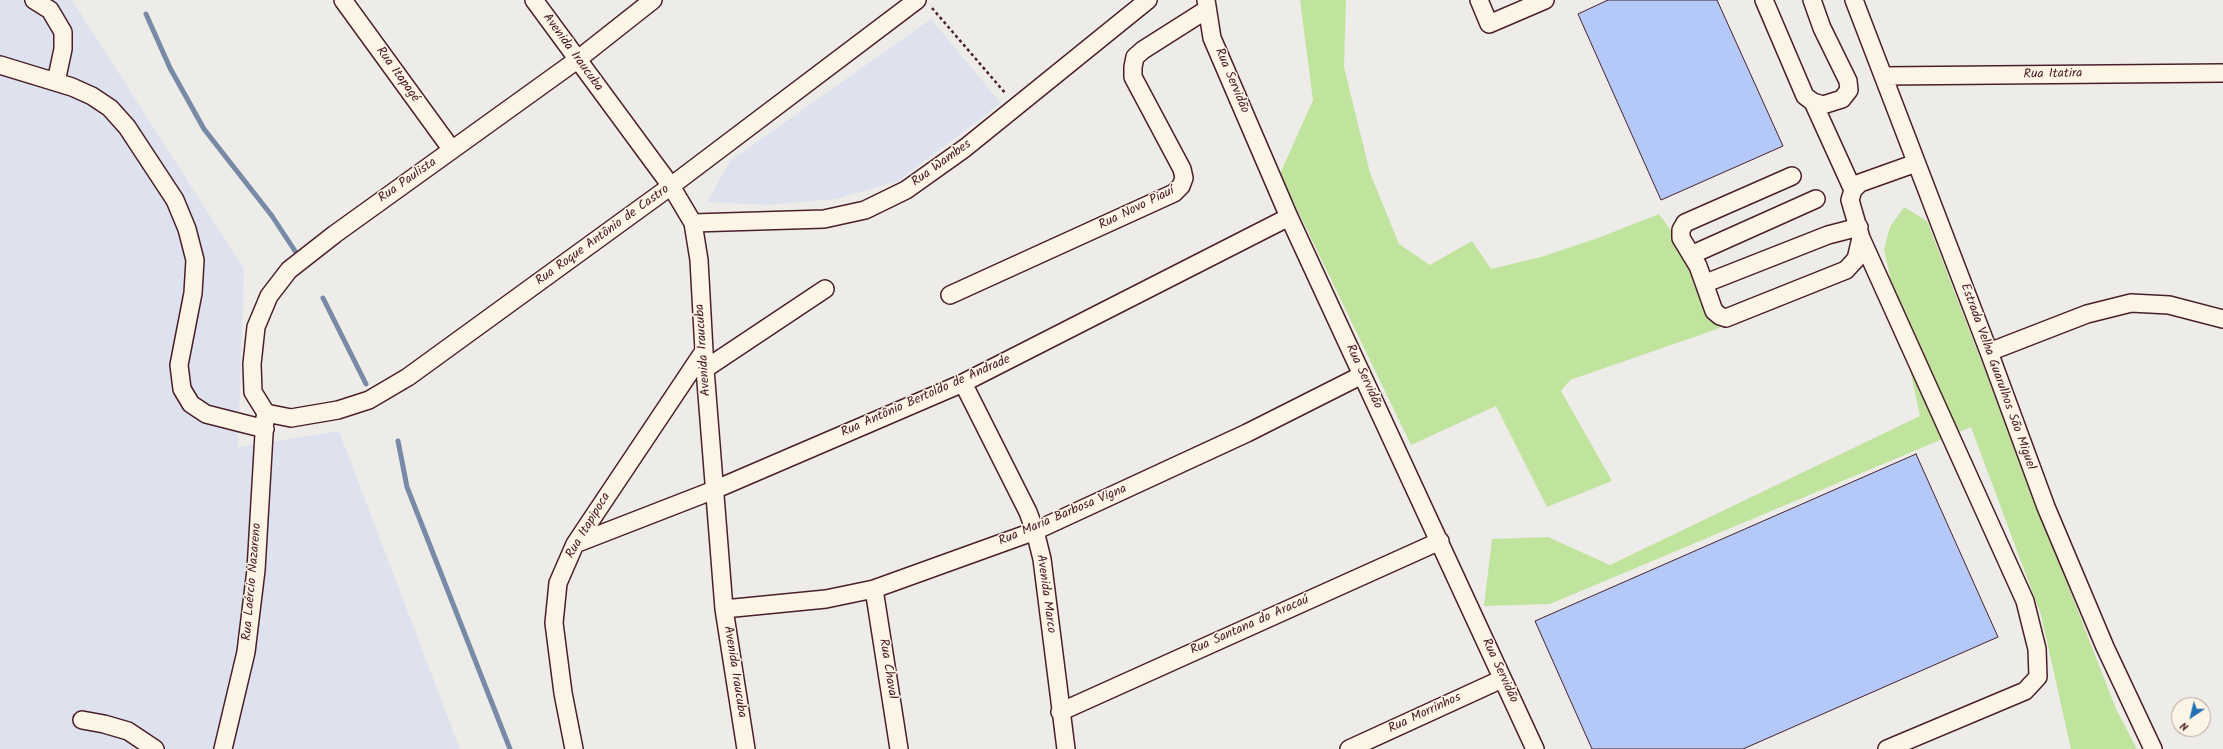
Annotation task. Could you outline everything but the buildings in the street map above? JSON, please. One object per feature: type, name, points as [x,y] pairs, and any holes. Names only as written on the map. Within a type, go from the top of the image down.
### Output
[{"type":"street","points":[[34,0],[50,10],[63,32],[63,49],[56,82]]},
{"type":"street","name":"Rua Itapagé","points":[[343,0],[452,150]]},
{"type":"street","name":"Avenida Iraucuba","points":[[534,0],[671,186],[693,223],[698,260],[724,609],[746,749]]},
{"type":"street","name":"Rua Paulista","points":[[265,421],[253,392],[252,364],[256,327],[269,296],[289,270],[341,229],[577,60],[653,0]]},
{"type":"street","name":"Rua Wambes","points":[[693,223],[824,219],[865,210],[906,190],[965,148],[1148,0]]},
{"type":"street","points":[[1479,0],[1489,24],[1545,0]]},
{"type":"street","points":[[1764,0],[1804,96],[1812,102],[1822,105],[1842,98],[1849,90],[1848,81],[1822,28],[1812,0]]},
{"type":"street","name":"Estrada Velha Guarulhos São Miguel","points":[[1854,0],[1989,352],[2046,507],[2105,647],[2153,749]]},
{"type":"street","name":"Rua Roque Antônio de Castro","points":[[0,65],[56,82],[92,96],[110,108],[127,127],[175,200],[188,229],[195,260],[193,293],[179,365],[182,389],[191,404],[206,414],[265,421],[338,410],[369,400],[408,377],[923,3]]},
{"type":"street","name":"Rua Servidão","points":[[1206,5],[1212,38],[1289,217],[1535,749]]},
{"type":"street","name":"Rua Novo Piauí","points":[[950,295],[1174,193],[1182,186],[1184,178],[1182,169],[1133,77],[1133,67],[1135,57],[1143,50],[1206,5]]},
{"type":"street","name":"Rua Itatira","points":[[1883,76],[2223,73]]},
{"type":"street","points":[[1812,102],[1853,190]]},
{"type":"street","points":[[1887,749],[2025,691],[2038,677],[2037,649],[2025,601],[1860,232],[1850,200],[1853,190],[1860,183],[1916,163]]},
{"type":"street","points":[[1792,176],[1685,223],[1681,230],[1680,238],[1706,283],[1714,310],[1720,316],[1726,318],[1846,270],[1856,259],[1860,232]]},
{"type":"street","points":[[1691,255],[1816,199]]},
{"type":"street","name":"Rua Antônio Bertoldo de Andrade","points":[[575,544],[714,490],[963,383],[1289,217]]},
{"type":"street","points":[[1706,283],[1828,235],[1860,232]]},
{"type":"street","points":[[705,369],[825,289]]},
{"type":"street","points":[[1989,352],[2087,314],[2131,303],[2170,305],[2223,320]]},
{"type":"street","name":"Rua Itapipoca","points":[[574,749],[563,693],[554,623],[558,583],[575,544],[704,351]]},
{"type":"street","name":"Rua Maria Barbosa Vigna","points":[[724,609],[826,599],[874,589],[1035,531],[1247,433],[1362,375]]},
{"type":"street","name":"Avenida Marco","points":[[963,383],[1028,512],[1035,531],[1042,559],[1060,712],[1066,749]]},
{"type":"street","name":"Rua Laércio Nazareno","points":[[223,749],[246,652],[256,570],[265,421]]},
{"type":"street","name":"Rua Santana do Aracaú","points":[[1060,712],[1440,541]]},
{"type":"street","name":"Rua Chaval","points":[[874,589],[899,749]]},
{"type":"street","name":"Rua Morrinhos","points":[[1349,749],[1502,678]]},
{"type":"street","points":[[82,720],[104,724],[128,732],[155,749]]},
{"type":"path","points":[[923,3],[1017,106]]},
{"type":"shaded area","points":[[0,0],[72,0],[244,269],[238,447],[339,431],[460,749],[0,749]]},
{"type":"shaded area","points":[[931,19],[1001,103],[898,181],[836,199],[767,205],[707,202],[730,161]]},
{"type":"green space","points":[[1300,0],[1346,0],[1344,67],[1370,173],[1399,244],[1430,265],[1472,241],[1491,269],[1541,257],[1598,238],[1659,214],[1697,266],[1720,328],[1570,380],[1561,391],[1612,481],[1547,507],[1496,406],[1411,445],[1280,174],[1313,100]]},
{"type":"green space","points":[[1904,207],[1927,221],[2116,709],[2137,749],[2071,749],[2041,615],[1971,427],[1550,604],[1484,606],[1492,539],[1548,537],[1610,565],[1920,416],[1884,249],[1890,227]]},
{"type":"waterway","points":[[146,14],[170,68],[204,129],[272,216],[297,254]]},
{"type":"waterway","points":[[323,298],[366,384]]},
{"type":"waterway","points":[[398,441],[407,487],[510,749]]}]
